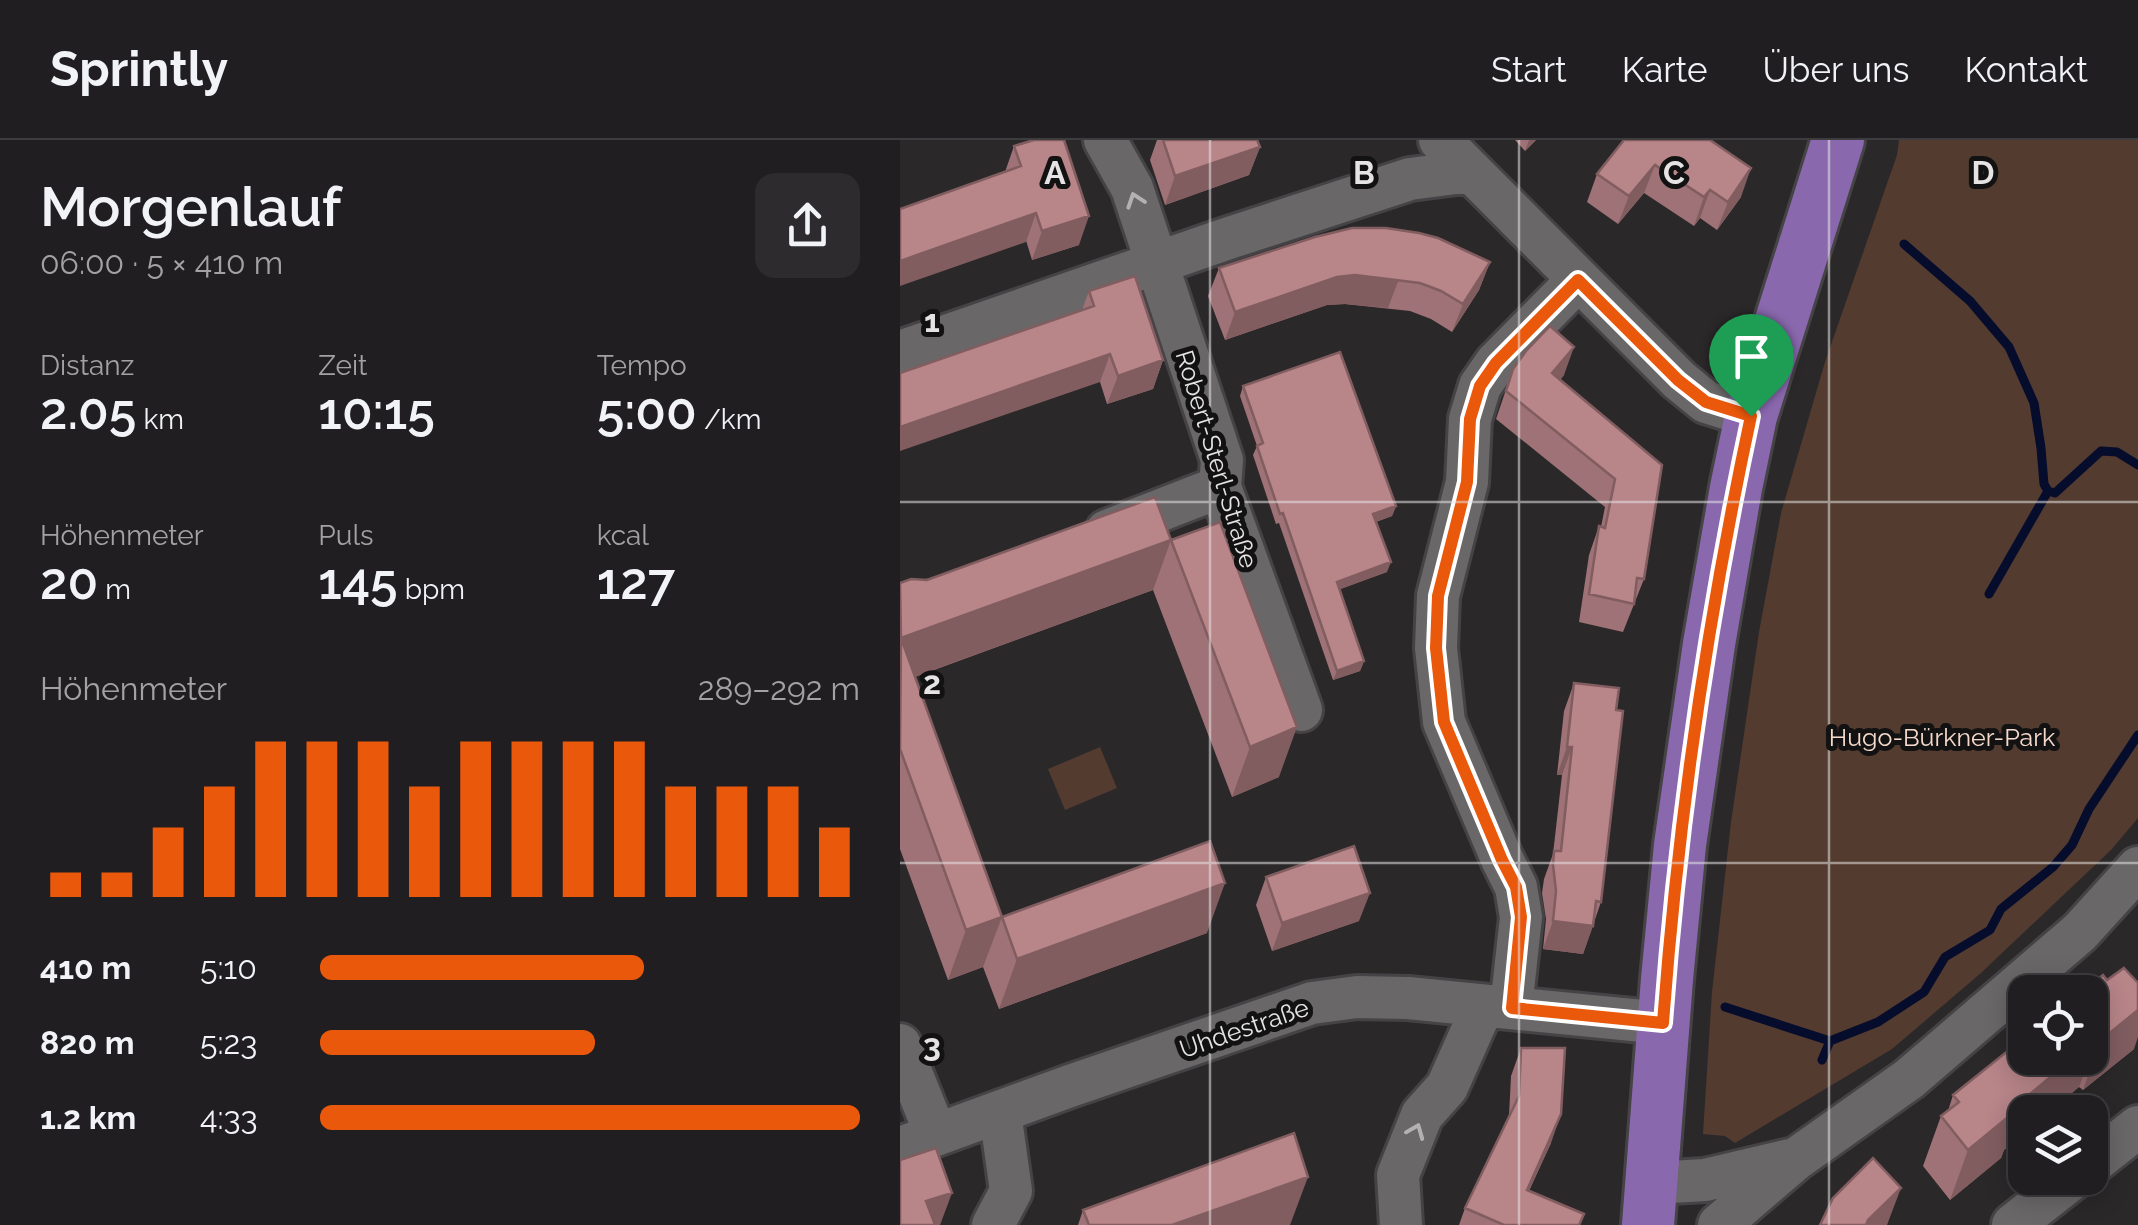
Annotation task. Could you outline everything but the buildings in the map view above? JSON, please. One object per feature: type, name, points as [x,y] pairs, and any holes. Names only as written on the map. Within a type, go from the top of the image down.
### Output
[{"type":"main road","points":[[1650,1204],[1680,845],[1709,644],[1751,416],[1838,140]]},
{"type":"street","name":"Robert-Sterl-Straße","points":[[1105,140],[1132,188],[1222,460],[1220,487],[1301,710]]},
{"type":"street","points":[[1440,140],[1659,361],[1706,402],[1751,416]]},
{"type":"street","points":[[900,352],[1410,179],[1471,171]]},
{"type":"street","points":[[1402,1225],[1398,1176],[1422,1115],[1447,1087],[1497,1007],[1521,917],[1516,887],[1444,722],[1436,648],[1438,596],[1467,482],[1470,419],[1480,386],[1496,363],[1578,280]]},
{"type":"street","points":[[1069,545],[1220,487]]},
{"type":"street","points":[[1720,1225],[1796,1159],[1909,1079],[2080,932],[2138,868]]},
{"type":"street","name":"Uhdestraße","points":[[918,1142],[1312,1004],[1358,997],[1408,998],[1663,1023]]},
{"type":"street","points":[[900,1044],[918,1142]]},
{"type":"street","points":[[993,1225],[1011,1191],[1000,1112]]},
{"type":"street","points":[[2108,1150],[2138,1127]]},
{"type":"street","points":[[1650,1204],[1705,1180],[1796,1159]]},
{"type":"street","points":[[2013,1225],[2052,1195]]},
{"type":"green space","name":"Hugo-Bürkner-Park","points":[[1899,140],[2138,140],[2138,818],[2111,850],[1981,973],[1892,1049],[1735,1143],[1725,1136],[1703,1134],[1712,992],[1731,822],[1759,632],[1781,513],[1825,362]]},
{"type":"green space","points":[[1100,747],[1117,788],[1065,810],[1048,769]]},
{"type":"waterway","points":[[1904,244],[1970,301],[2009,347],[2034,403],[2048,491],[2055,493],[2101,451],[2117,452],[2138,465]]},
{"type":"waterway","points":[[1989,594],[2048,491]]},
{"type":"waterway","points":[[1822,1060],[1830,1041],[1878,1022],[1924,992],[1945,957],[1990,930],[2001,909],[2053,867],[2072,845],[2089,809],[2138,735]]},
{"type":"waterway","points":[[1725,1007],[1830,1041]]},
{"type":"route","points":[[1578,280],[1678,380],[1706,402],[1751,416],[1698,713],[1680,845],[1663,1023],[1512,1008],[1521,917],[1516,887],[1444,722],[1436,648],[1438,596],[1467,482],[1470,419],[1480,386],[1496,363],[1578,280]]}]
